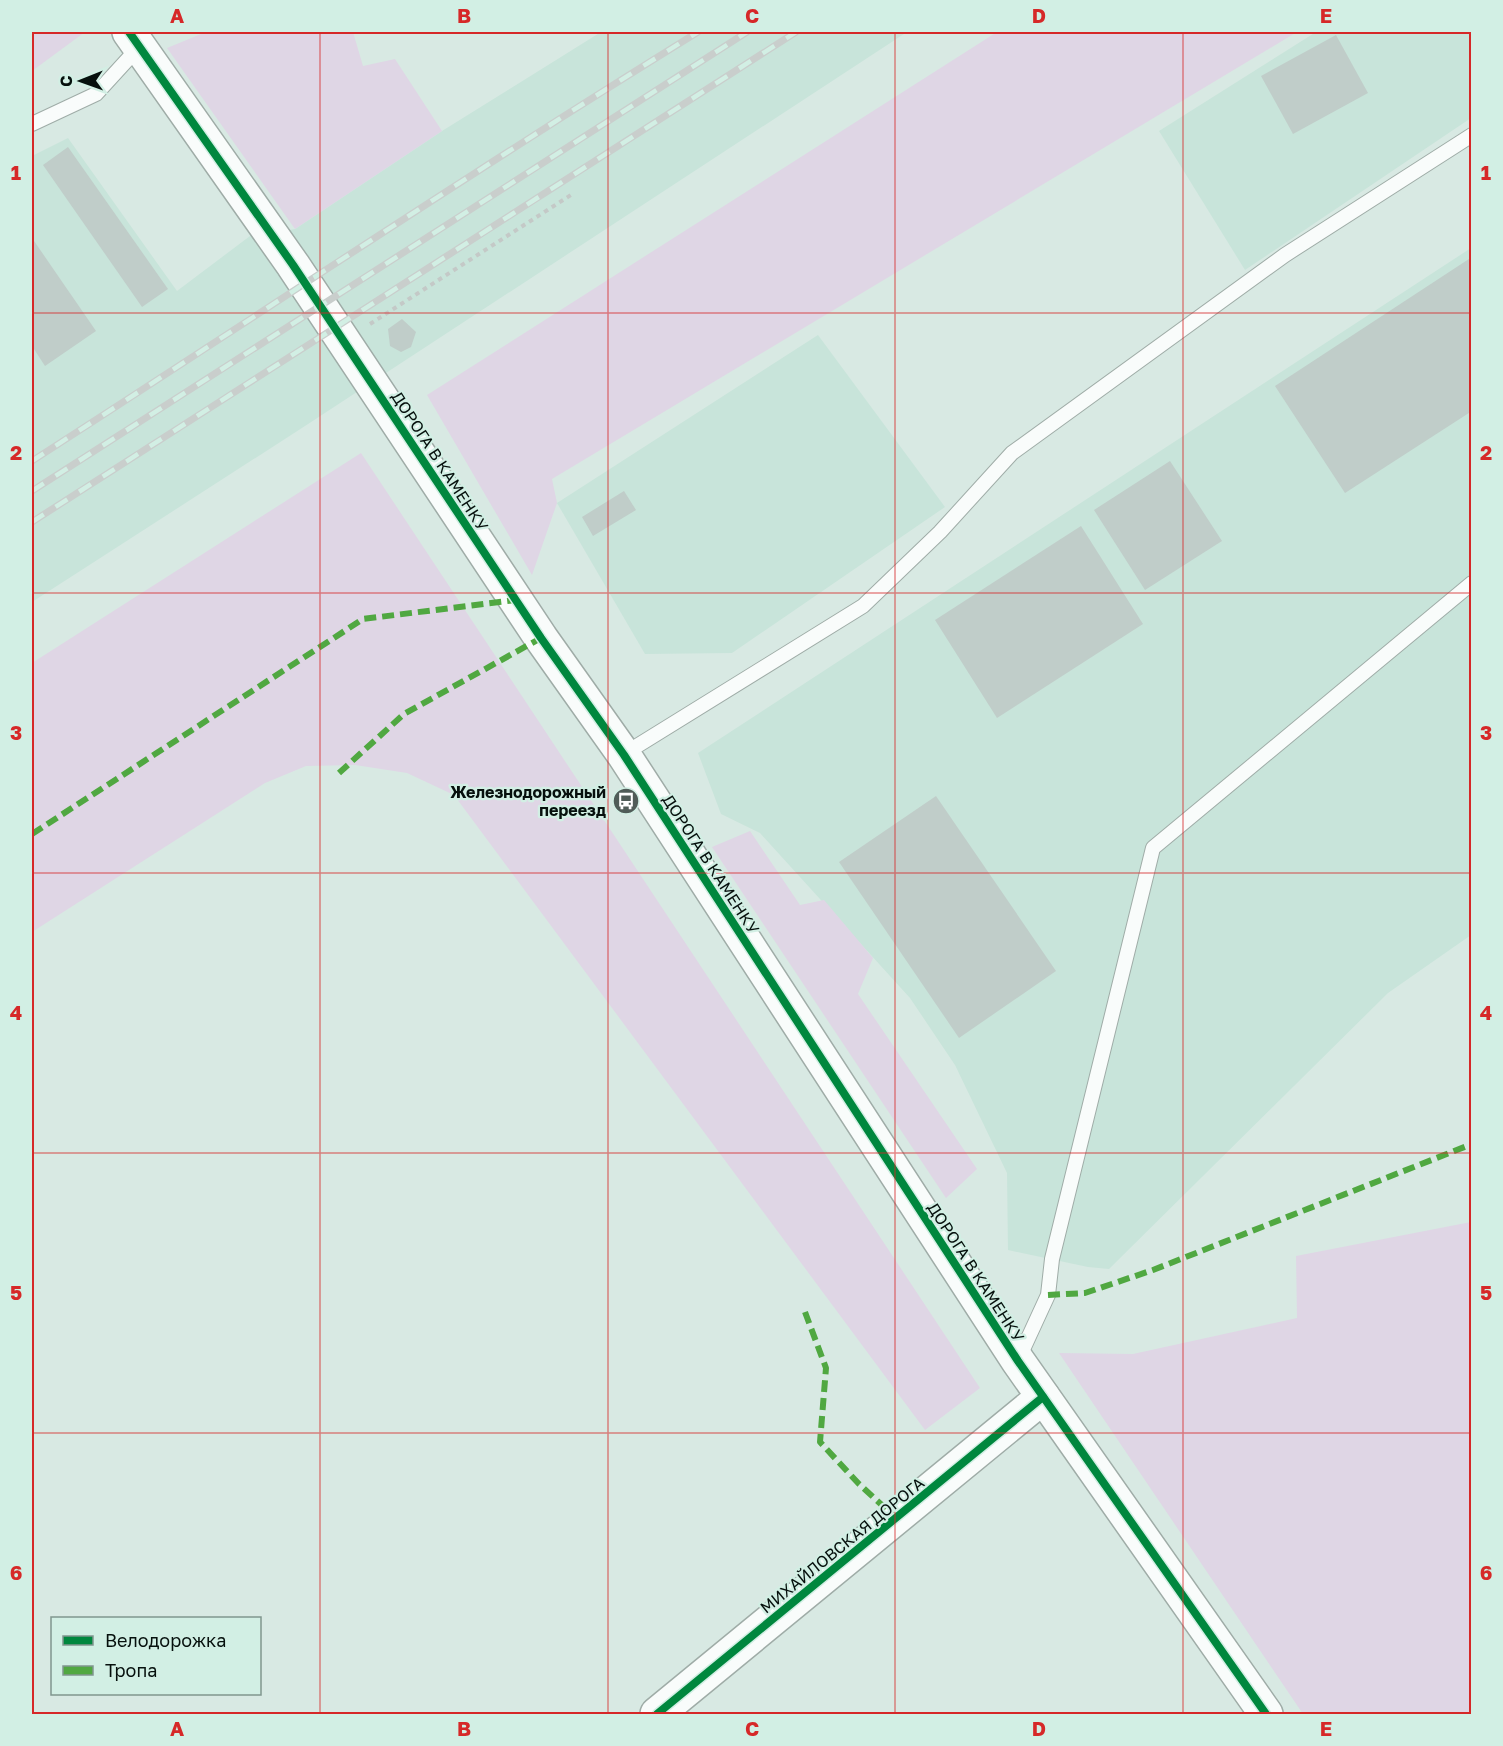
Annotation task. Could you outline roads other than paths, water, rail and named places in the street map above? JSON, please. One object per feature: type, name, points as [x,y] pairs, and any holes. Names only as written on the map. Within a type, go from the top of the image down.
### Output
[{"type":"street","name":"ДОРОГА В КАМЕНКУ","points":[[134,39],[293,265],[541,638],[624,755],[1018,1361],[1266,1714]]},
{"type":"street","name":"МИХАЙЛОВСКАЯ ДОРОГА","points":[[657,1714],[1043,1397]]},
{"type":"lane","points":[[32,124],[96,94],[134,39]]},
{"type":"lane","points":[[624,755],[862,606],[940,532],[1012,453],[1285,255],[1472,135]]},
{"type":"lane","points":[[1018,1361],[1048,1295],[1052,1259],[1153,848],[1472,583]]},
{"type":"railway","points":[[32,461],[447,191],[698,32]]},
{"type":"railway","points":[[32,491],[747,32]]},
{"type":"railway","points":[[32,522],[796,32]]},
{"type":"place","name":"Железнодорожный переезд","points":[[626,801]]}]
